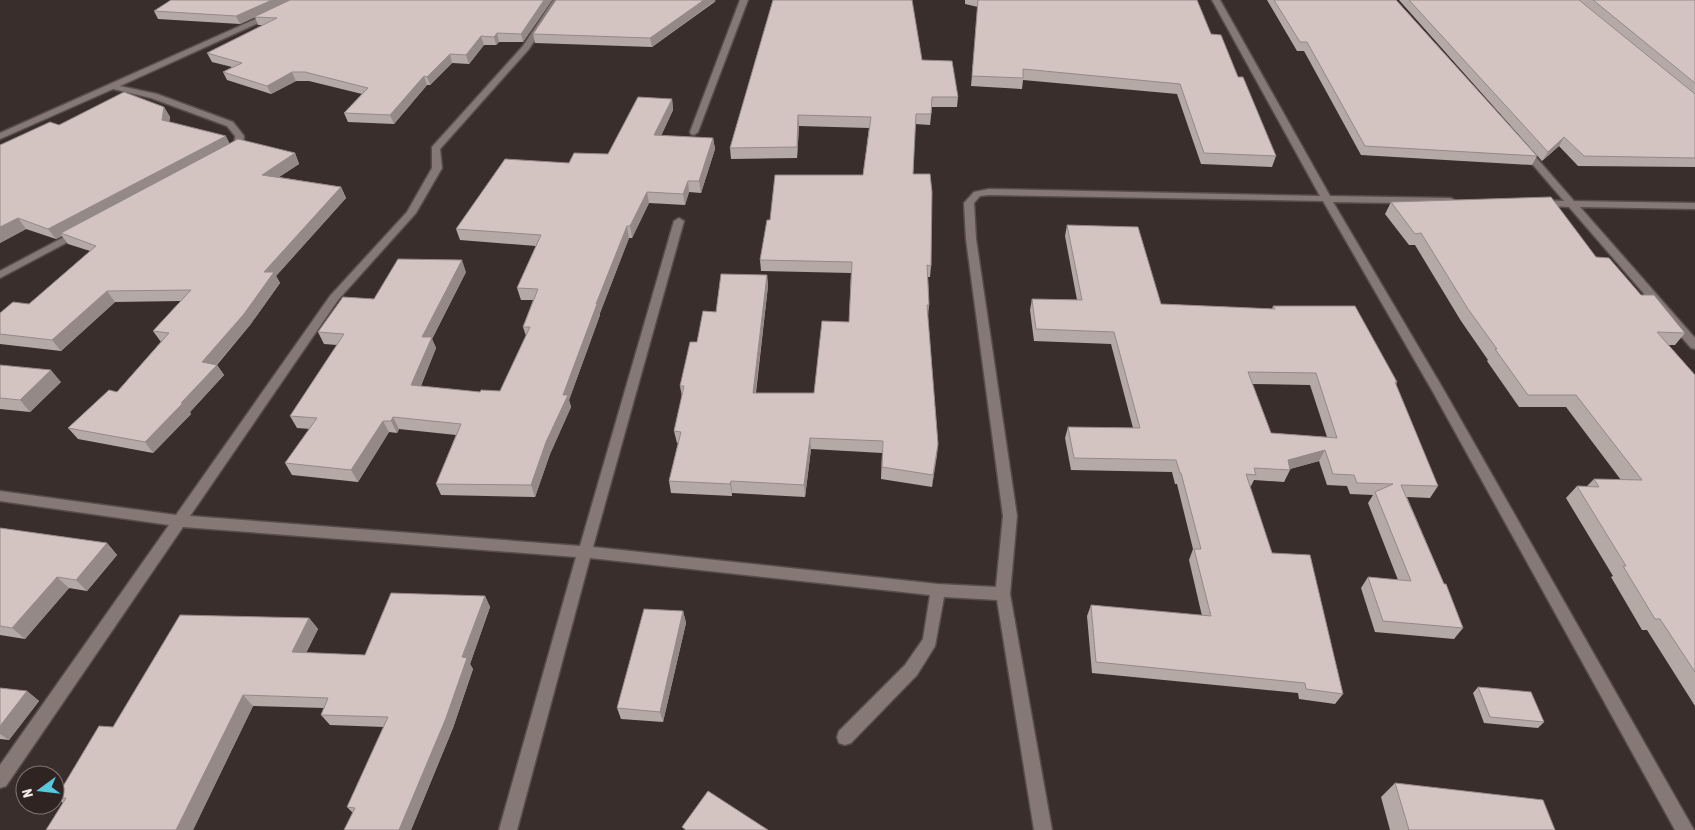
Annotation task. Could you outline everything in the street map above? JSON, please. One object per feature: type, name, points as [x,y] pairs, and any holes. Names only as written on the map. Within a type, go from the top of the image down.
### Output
[{"type":"street","points":[[0,780],[334,298],[411,213],[437,168],[435,149],[526,47],[557,0]]},
{"type":"street","points":[[694,132],[744,0]]},
{"type":"street","points":[[1216,0],[1326,198],[1439,392],[1685,830]]},
{"type":"street","points":[[0,136],[278,12]]},
{"type":"street","points":[[111,86],[154,96],[230,124],[240,136],[238,148],[222,156]]},
{"type":"street","points":[[1515,138],[1695,345]]},
{"type":"street","points":[[1043,830],[1003,594],[1010,516],[971,238],[969,203],[977,194],[989,192],[1464,201]]},
{"type":"street","points":[[1523,202],[1695,206]]},
{"type":"street","points":[[508,830],[584,552],[679,221]]},
{"type":"street","points":[[0,275],[87,228]]},
{"type":"street","points":[[0,496],[179,521],[584,552],[938,590],[1003,594]]},
{"type":"street","points":[[845,737],[911,670],[930,641],[938,590]]},
{"type":"building","points":[[171,0],[272,0],[236,16],[154,11]]},
{"type":"building","points":[[290,0],[544,0],[521,34],[497,33],[494,37],[481,36],[466,55],[450,54],[427,77],[424,76],[390,115],[344,113],[368,88],[305,72],[292,72],[267,86],[223,72],[242,63],[207,53],[277,18],[254,17]]},
{"type":"building","points":[[556,0],[704,0],[650,38],[533,34]]},
{"type":"building","points":[[773,0],[912,0],[922,60],[952,61],[958,97],[932,97],[931,114],[916,114],[913,174],[930,174],[932,192],[931,266],[927,265],[929,305],[927,305],[938,444],[933,475],[882,467],[883,441],[810,438],[804,485],[731,481],[730,484],[669,481],[681,432],[674,431],[684,386],[680,386],[690,342],[697,342],[703,311],[716,312],[721,274],[767,275],[753,393],[814,393],[822,321],[849,322],[852,262],[760,260],[767,220],[770,220],[775,175],[863,175],[871,117],[798,115],[797,147],[730,148]]},
{"type":"building","points":[[978,0],[1197,0],[1211,34],[1221,35],[1238,77],[1243,77],[1276,156],[1204,153],[1180,84],[1023,69],[1023,78],[972,76]]},
{"type":"building","points":[[1274,0],[1396,0],[1537,156],[1365,146],[1307,42],[1300,42]]},
{"type":"building","points":[[1409,0],[1579,0],[1695,94],[1695,158],[1584,156],[1564,137],[1548,152]]},
{"type":"building","points":[[1593,0],[1695,0],[1695,83]]},
{"type":"building","points":[[124,92],[164,107],[162,120],[226,136],[48,229],[18,218],[0,227],[0,145],[50,122],[59,125]]},
{"type":"building","points":[[638,97],[672,99],[654,135],[713,138],[699,181],[688,181],[683,194],[647,192],[630,226],[627,226],[563,395],[568,395],[546,442],[531,485],[436,484],[461,424],[393,417],[391,421],[383,421],[351,470],[285,463],[317,418],[290,416],[344,334],[318,332],[343,297],[374,299],[398,259],[462,260],[422,337],[432,337],[411,385],[480,392],[481,390],[500,391],[530,327],[523,327],[538,289],[517,288],[541,235],[456,229],[505,159],[569,163],[574,153],[608,154]]},
{"type":"building","points":[[238,139],[295,153],[262,175],[341,187],[264,272],[274,272],[244,314],[202,362],[217,365],[145,442],[68,428],[109,390],[117,392],[169,333],[153,331],[191,290],[107,291],[52,340],[0,334],[0,313],[13,302],[29,304],[96,246],[61,233]]},
{"type":"building","points":[[1551,197],[1596,257],[1609,258],[1641,295],[1654,295],[1685,333],[1657,332],[1695,375],[1695,672],[1660,619],[1655,619],[1623,566],[1626,566],[1577,486],[1599,487],[1594,479],[1642,480],[1576,395],[1528,395],[1468,309],[1421,233],[1415,234],[1391,202]]},
{"type":"building","points":[[1067,225],[1138,227],[1161,304],[1275,309],[1273,306],[1355,306],[1397,382],[1395,382],[1438,486],[1401,485],[1444,584],[1446,584],[1463,628],[1383,621],[1368,577],[1411,581],[1375,492],[1393,484],[1357,483],[1354,475],[1333,474],[1325,450],[1288,460],[1290,470],[1254,468],[1256,475],[1246,474],[1272,553],[1310,555],[1343,694],[1306,689],[1305,683],[1096,662],[1091,605],[1211,616],[1194,549],[1201,549],[1176,460],[1074,458],[1068,427],[1140,428],[1114,332],[1036,329],[1032,299],[1082,300]],"holes":[[[1248,372],[1316,373],[1337,438],[1271,433]]]},
{"type":"building","points":[[0,365],[51,370],[20,400],[0,398]]},
{"type":"building","points":[[0,528],[107,543],[76,580],[57,577],[12,628],[0,626]]},
{"type":"building","points":[[391,593],[485,596],[462,657],[467,658],[446,718],[399,830],[344,830],[355,808],[347,807],[388,717],[321,715],[328,698],[243,695],[176,830],[46,830],[55,815],[65,815],[65,783],[99,726],[113,727],[180,615],[309,618],[292,652],[365,655]]},
{"type":"building","points":[[644,609],[683,611],[660,712],[617,708]]},
{"type":"building","points":[[1478,687],[1531,692],[1544,722],[1490,717]]},
{"type":"building","points":[[0,688],[27,691],[0,726]]},
{"type":"building","points":[[1395,783],[1543,800],[1555,830],[1409,830]]},
{"type":"building","points":[[708,791],[768,830],[686,830],[682,827]]}]
